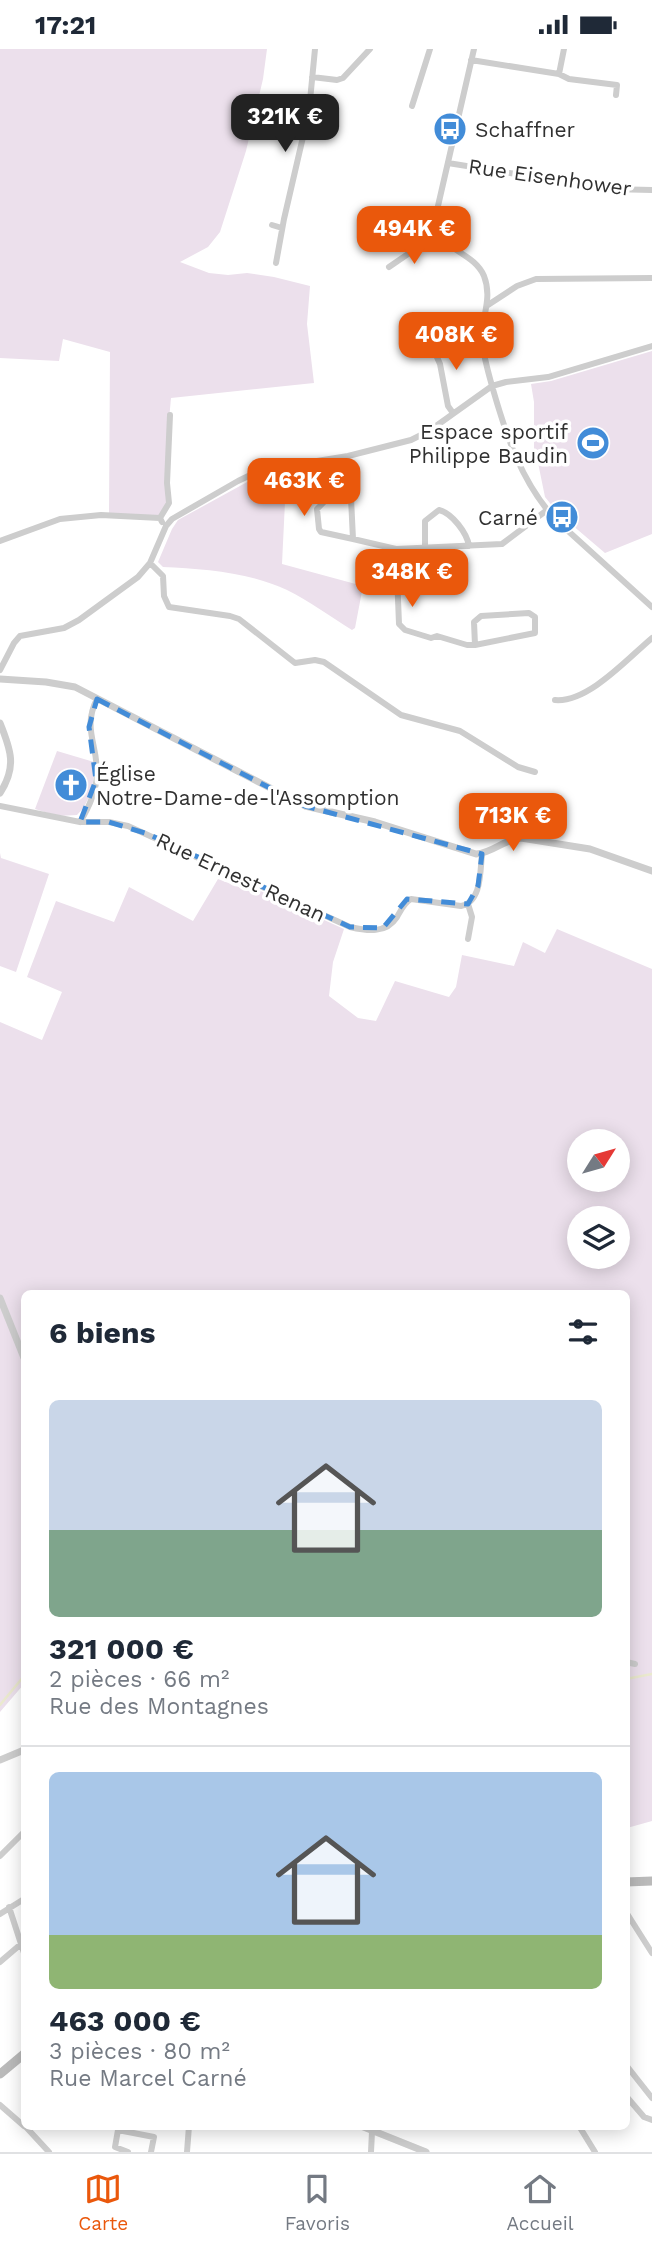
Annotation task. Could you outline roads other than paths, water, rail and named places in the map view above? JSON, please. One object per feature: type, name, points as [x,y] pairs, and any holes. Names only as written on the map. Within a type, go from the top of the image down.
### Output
[{"type":"main road","points":[[630,1882],[652,1881]]},
{"type":"main road","points":[[0,2074],[21,2056]]},
{"type":"street","points":[[276,263],[309,111],[315,49]]},
{"type":"street","points":[[312,77],[337,80],[343,78],[370,49]]},
{"type":"street","points":[[412,106],[430,49]]},
{"type":"street","points":[[474,49],[435,226],[439,237],[445,243],[467,255],[479,267],[487,289],[488,305],[482,337],[492,386],[511,447],[522,471],[547,510],[573,537],[652,607]]},
{"type":"street","points":[[559,74],[564,49]]},
{"type":"street","points":[[471,60],[559,74],[569,79],[617,85],[616,95]]},
{"type":"street","name":"Rue Eisenhower","points":[[448,163],[608,189],[652,190]]},
{"type":"street","points":[[272,225],[282,228]]},
{"type":"street","points":[[389,267],[424,243],[435,226]]},
{"type":"street","points":[[424,243],[445,243]]},
{"type":"street","points":[[488,305],[517,286],[536,279],[652,278]]},
{"type":"street","points":[[432,346],[440,363],[449,406],[453,413]]},
{"type":"street","points":[[0,670],[20,636],[55,631],[71,625],[138,577],[150,563],[166,526],[184,510],[254,473],[277,466],[348,456],[411,440],[429,431],[492,386],[548,377],[652,346]]},
{"type":"street","points":[[160,518],[169,503],[167,483],[170,415]]},
{"type":"street","points":[[353,539],[352,497],[325,501],[317,509],[321,532],[396,549],[502,544],[547,510]]},
{"type":"street","points":[[425,548],[425,521],[439,510],[450,515],[468,540],[469,546]]},
{"type":"street","points":[[0,541],[49,522],[86,515],[160,518],[166,526]]},
{"type":"street","points":[[396,549],[399,624],[404,630],[475,645],[534,633],[535,617],[529,613],[481,616],[474,622],[475,645]]},
{"type":"street","points":[[150,563],[163,576],[164,596],[169,607],[239,619],[295,663],[315,660],[324,662],[401,715],[460,731],[518,767],[535,772]]},
{"type":"street","points":[[555,700],[564,701],[589,690],[652,638]]},
{"type":"street","points":[[0,679],[71,685],[304,806],[375,822],[468,853],[482,854],[508,840],[521,838],[597,851],[652,871]]},
{"type":"street","points":[[80,822],[97,777],[89,727],[90,714],[97,699]]},
{"type":"street","points":[[0,723],[8,743],[11,763],[10,774],[0,793]]},
{"type":"street","name":"Rue Ernest Renan","points":[[0,806],[80,822],[109,822],[148,834],[350,927],[370,931],[383,929],[395,920],[405,903],[411,899],[468,904]]},
{"type":"street","points":[[468,939],[472,917],[468,904],[478,886],[482,854]]},
{"type":"street","points":[[0,1298],[21,1350]]},
{"type":"street","points":[[630,1663],[635,1664]]},
{"type":"street","points":[[0,1760],[21,1751]]},
{"type":"street","points":[[0,1856],[21,1835]]},
{"type":"street","points":[[0,1915],[21,1901]]},
{"type":"street","points":[[0,1962],[21,1944],[9,1907]]},
{"type":"street","points":[[630,1918],[652,1953]]},
{"type":"street","points":[[630,2070],[652,2098]]},
{"type":"street","points":[[630,2101],[646,2119],[652,2120]]},
{"type":"street","points":[[0,2105],[21,2123]]},
{"type":"street","points":[[30,2130],[49,2152]]},
{"type":"street","points":[[33,2133],[36,2130]]},
{"type":"street","points":[[128,2152],[115,2147],[118,2130],[154,2137],[150,2152]]},
{"type":"street","points":[[187,2152],[189,2130]]},
{"type":"street","points":[[581,2130],[595,2152]]},
{"type":"street","points":[[370,2152],[372,2131],[426,2152]]},
{"type":"waterway","points":[[630,1678],[652,1674]]},
{"type":"waterway","points":[[0,1705],[21,1680]]},
{"type":"place","name":"Schaffner","points":[[450,129]]},
{"type":"place","name":"Espace sportif Philippe Baudin","points":[[593,443]]},
{"type":"place","name":"Carné","points":[[562,517]]},
{"type":"place","name":"Église Notre-Dame-de-l'Assomption","points":[[71,785]]}]
